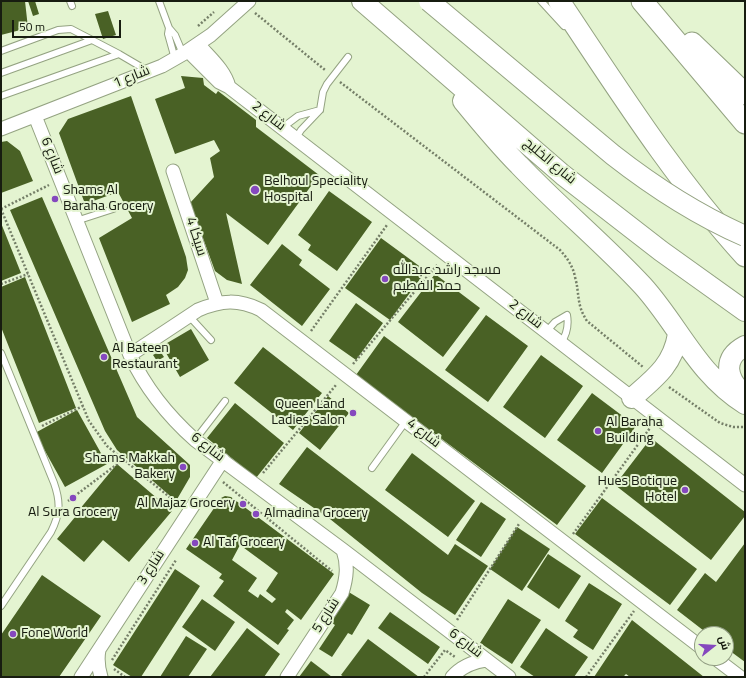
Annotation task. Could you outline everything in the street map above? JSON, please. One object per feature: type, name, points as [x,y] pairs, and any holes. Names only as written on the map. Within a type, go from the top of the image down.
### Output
[{"type":"highway","points":[[559,1],[674,170],[706,211],[745,256]]},
{"type":"highway","points":[[642,1],[745,123]]},
{"type":"highway","points":[[650,1],[745,94]]},
{"type":"main road","name":"شارع الخليج","points":[[362,1],[563,175],[661,251],[745,311]]},
{"type":"main road","points":[[429,1],[635,173],[683,204],[745,236]]},
{"type":"main road","points":[[437,66],[464,103],[519,166],[628,271],[657,304],[692,354],[714,380],[745,404]]},
{"type":"main road","points":[[632,398],[656,378],[669,362],[675,348],[678,334]]},
{"type":"main road","points":[[745,346],[734,354],[729,366],[731,380],[745,395]]},
{"type":"street","name":"شارع 1","points":[[1,129],[149,72],[186,52],[223,26],[247,3]]},
{"type":"street","name":"شارع 2","points":[[186,52],[222,71],[228,87],[745,486]]},
{"type":"street","name":"شارع 6","points":[[34,116],[130,355],[139,374],[164,410],[195,440],[343,550],[509,677]]},
{"type":"street","name":"4 سيكا","points":[[174,170],[217,303]]},
{"type":"street","name":"شارع 4","points":[[130,355],[189,316],[203,308],[217,303],[234,302],[251,305],[261,310],[694,642]]},
{"type":"street","name":"شارع 3","points":[[81,677],[223,460]]},
{"type":"street","name":"شارع 5","points":[[287,677],[336,602],[346,582],[347,566],[343,550]]},
{"type":"street","points":[[98,650],[97,659],[101,677]]},
{"type":"street","points":[[452,677],[466,665],[477,661],[486,660]]},
{"type":"street","points":[[722,667],[740,677]]},
{"type":"lane","points":[[159,1],[169,28],[168,34],[186,52]]},
{"type":"lane","points":[[541,1],[569,30]]},
{"type":"lane","points":[[169,28],[174,32],[186,52]]},
{"type":"lane","points":[[1,51],[66,29],[92,40],[149,72]]},
{"type":"lane","points":[[574,36],[600,62]]},
{"type":"lane","points":[[1,73],[92,40]]},
{"type":"lane","points":[[1,96],[118,54]]},
{"type":"lane","points":[[296,138],[301,130],[320,110],[323,92],[332,76],[348,58]]},
{"type":"lane","points":[[282,128],[298,116],[320,110]]},
{"type":"lane","points":[[76,221],[113,209]]},
{"type":"lane","points":[[546,332],[555,322],[567,315],[567,330],[561,343]]},
{"type":"lane","points":[[189,316],[211,340]]},
{"type":"lane","points":[[1,353],[58,495],[59,508],[57,521],[51,532],[1,606]]},
{"type":"lane","points":[[195,440],[225,401]]},
{"type":"lane","points":[[372,468],[406,421]]},
{"type":"path","points":[[247,3],[332,76],[560,250],[572,267],[576,281],[578,302],[583,315],[592,327],[656,378],[720,423],[733,427],[745,426]]},
{"type":"path","points":[[193,30],[215,11]]},
{"type":"path","points":[[60,180],[1,209],[89,422],[108,446],[188,513]]},
{"type":"path","points":[[303,342],[394,215]]},
{"type":"path","points":[[1,284],[28,274]]},
{"type":"path","points":[[32,431],[83,406]]},
{"type":"path","points":[[566,544],[658,418]]},
{"type":"path","points":[[59,508],[124,459]]},
{"type":"path","points":[[213,474],[346,582]]},
{"type":"path","points":[[449,632],[526,513]]},
{"type":"path","points":[[108,666],[177,558]]},
{"type":"path","points":[[586,677],[641,601]]},
{"type":"path","points":[[424,677],[445,650],[466,665]]},
{"type":"path","points":[[112,668],[125,677]]},
{"type":"building","points":[[1,1],[25,1],[28,28],[1,35]]},
{"type":"building","points":[[28,1],[35,1],[39,14],[33,16]]},
{"type":"building","points":[[108,11],[116,35],[103,39],[95,14]]},
{"type":"building","name":"Belhoul Speciality Hospital","points":[[181,76],[203,78],[204,85],[216,94],[218,91],[256,120],[256,127],[319,175],[268,245],[226,213],[242,284],[227,280],[215,271],[190,203],[214,177],[210,158],[220,151],[214,140],[175,154],[155,99],[185,88]]},
{"type":"building","points":[[131,96],[186,257],[188,270],[185,278],[178,287],[166,295],[170,304],[132,322],[99,238],[132,218],[118,192],[85,204],[59,133],[68,119]]},
{"type":"building","points":[[7,141],[20,151],[33,181],[1,193],[1,142]]},
{"type":"building","points":[[329,191],[372,222],[337,271],[308,250],[311,245],[298,235]]},
{"type":"building","points":[[42,197],[137,417],[190,465],[190,477],[176,501],[117,450],[105,431],[10,210]]},
{"type":"building","points":[[1,223],[21,273],[1,281]]},
{"type":"building","name":"مسجد راشد عبدالله حمد الفطيم","points":[[381,238],[426,271],[390,320],[345,288]]},
{"type":"building","points":[[282,244],[302,260],[299,265],[330,289],[302,326],[250,285]]},
{"type":"building","points":[[435,274],[480,308],[443,357],[398,322]]},
{"type":"building","points":[[25,277],[76,408],[39,423],[1,327],[1,287]]},
{"type":"building","points":[[356,303],[383,323],[356,360],[329,341]]},
{"type":"building","points":[[486,315],[528,346],[488,402],[445,370]]},
{"type":"building","points":[[191,329],[209,360],[180,377],[162,346]]},
{"type":"building","points":[[384,336],[586,486],[557,525],[356,375]]},
{"type":"building","points":[[263,347],[322,393],[293,430],[234,383]]},
{"type":"building","points":[[160,351],[164,357],[157,361],[153,355]]},
{"type":"building","points":[[541,355],[583,386],[545,438],[503,407]]},
{"type":"building","name":"Al Baraha Building","points":[[592,393],[636,426],[602,473],[557,440]]},
{"type":"building","points":[[328,396],[349,413],[320,450],[299,433]]},
{"type":"building","points":[[235,403],[284,443],[256,478],[207,438]]},
{"type":"building","points":[[77,410],[107,464],[65,487],[35,433]]},
{"type":"building","points":[[651,438],[745,512],[745,516],[711,560],[615,485]]},
{"type":"building","points":[[307,447],[448,555],[455,544],[488,566],[455,615],[422,593],[330,519],[279,484]]},
{"type":"building","points":[[412,453],[475,501],[448,537],[385,490]]},
{"type":"building","points":[[117,464],[172,511],[129,562],[103,540],[84,562],[57,539]]},
{"type":"building","points":[[225,496],[231,497],[334,574],[301,620],[287,609],[285,612],[294,620],[278,645],[213,596],[224,581],[219,578],[222,574],[186,549],[221,498]],"holes":[[[240,545],[278,573],[266,591],[276,599],[272,603],[260,594],[258,598],[248,591],[257,578],[232,560]]]},
{"type":"building","points":[[602,498],[697,569],[670,605],[575,534]]},
{"type":"building","points":[[481,502],[506,519],[481,557],[456,540]]},
{"type":"building","points":[[517,527],[550,549],[522,591],[490,569]]},
{"type":"building","points":[[745,543],[745,662],[734,654],[734,626],[698,626],[677,610],[705,573],[716,582]]},
{"type":"building","points":[[548,554],[581,576],[559,609],[527,587]]},
{"type":"building","points":[[175,569],[200,586],[141,677],[132,677],[113,665]]},
{"type":"building","points":[[42,575],[101,616],[59,677],[1,677],[1,635]]},
{"type":"building","points":[[589,583],[622,604],[593,650],[573,637],[578,630],[565,621]]},
{"type":"building","points":[[347,591],[370,605],[352,635],[348,633],[332,657],[319,649],[335,625],[329,621]]},
{"type":"building","points":[[202,599],[235,622],[215,651],[182,627]]},
{"type":"building","points":[[508,599],[541,620],[512,664],[480,643]]},
{"type":"building","points":[[390,612],[440,647],[428,664],[378,628]]},
{"type":"building","points":[[632,620],[704,677],[630,677],[626,674],[623,677],[594,677]]},
{"type":"building","points":[[247,628],[280,654],[264,677],[210,677]]},
{"type":"building","points":[[546,628],[588,657],[574,677],[535,677],[520,667]]},
{"type":"building","points":[[186,636],[207,649],[188,677],[160,677]]},
{"type":"building","points":[[368,639],[419,677],[344,677],[341,675]]},
{"type":"building","points":[[311,661],[332,677],[299,677]]},
{"type":"place","name":"Belhoul Speciality Hospital","points":[[255,190]]},
{"type":"place","name":"Shams Al Baraha Grocery","points":[[55,199]]},
{"type":"place","name":"مسجد راشد عبدالله حمد الفطيم","points":[[385,279]]},
{"type":"place","name":"Al Bateen Restaurant","points":[[104,357]]},
{"type":"place","name":"Queen Land Ladies Salon","points":[[353,413]]},
{"type":"place","name":"Al Baraha Building","points":[[598,431]]},
{"type":"place","name":"Shams Makkah Bakery","points":[[183,467]]},
{"type":"place","name":"Hues Botique Hotel","points":[[685,490]]},
{"type":"place","name":"Al Sura Grocery","points":[[73,498]]},
{"type":"place","name":"Al Majaz Grocery","points":[[243,504]]},
{"type":"place","name":"Almadina Grocery","points":[[256,514]]},
{"type":"place","name":"Al Taf Grocery","points":[[195,543]]},
{"type":"place","name":"Fone World","points":[[13,634]]}]
